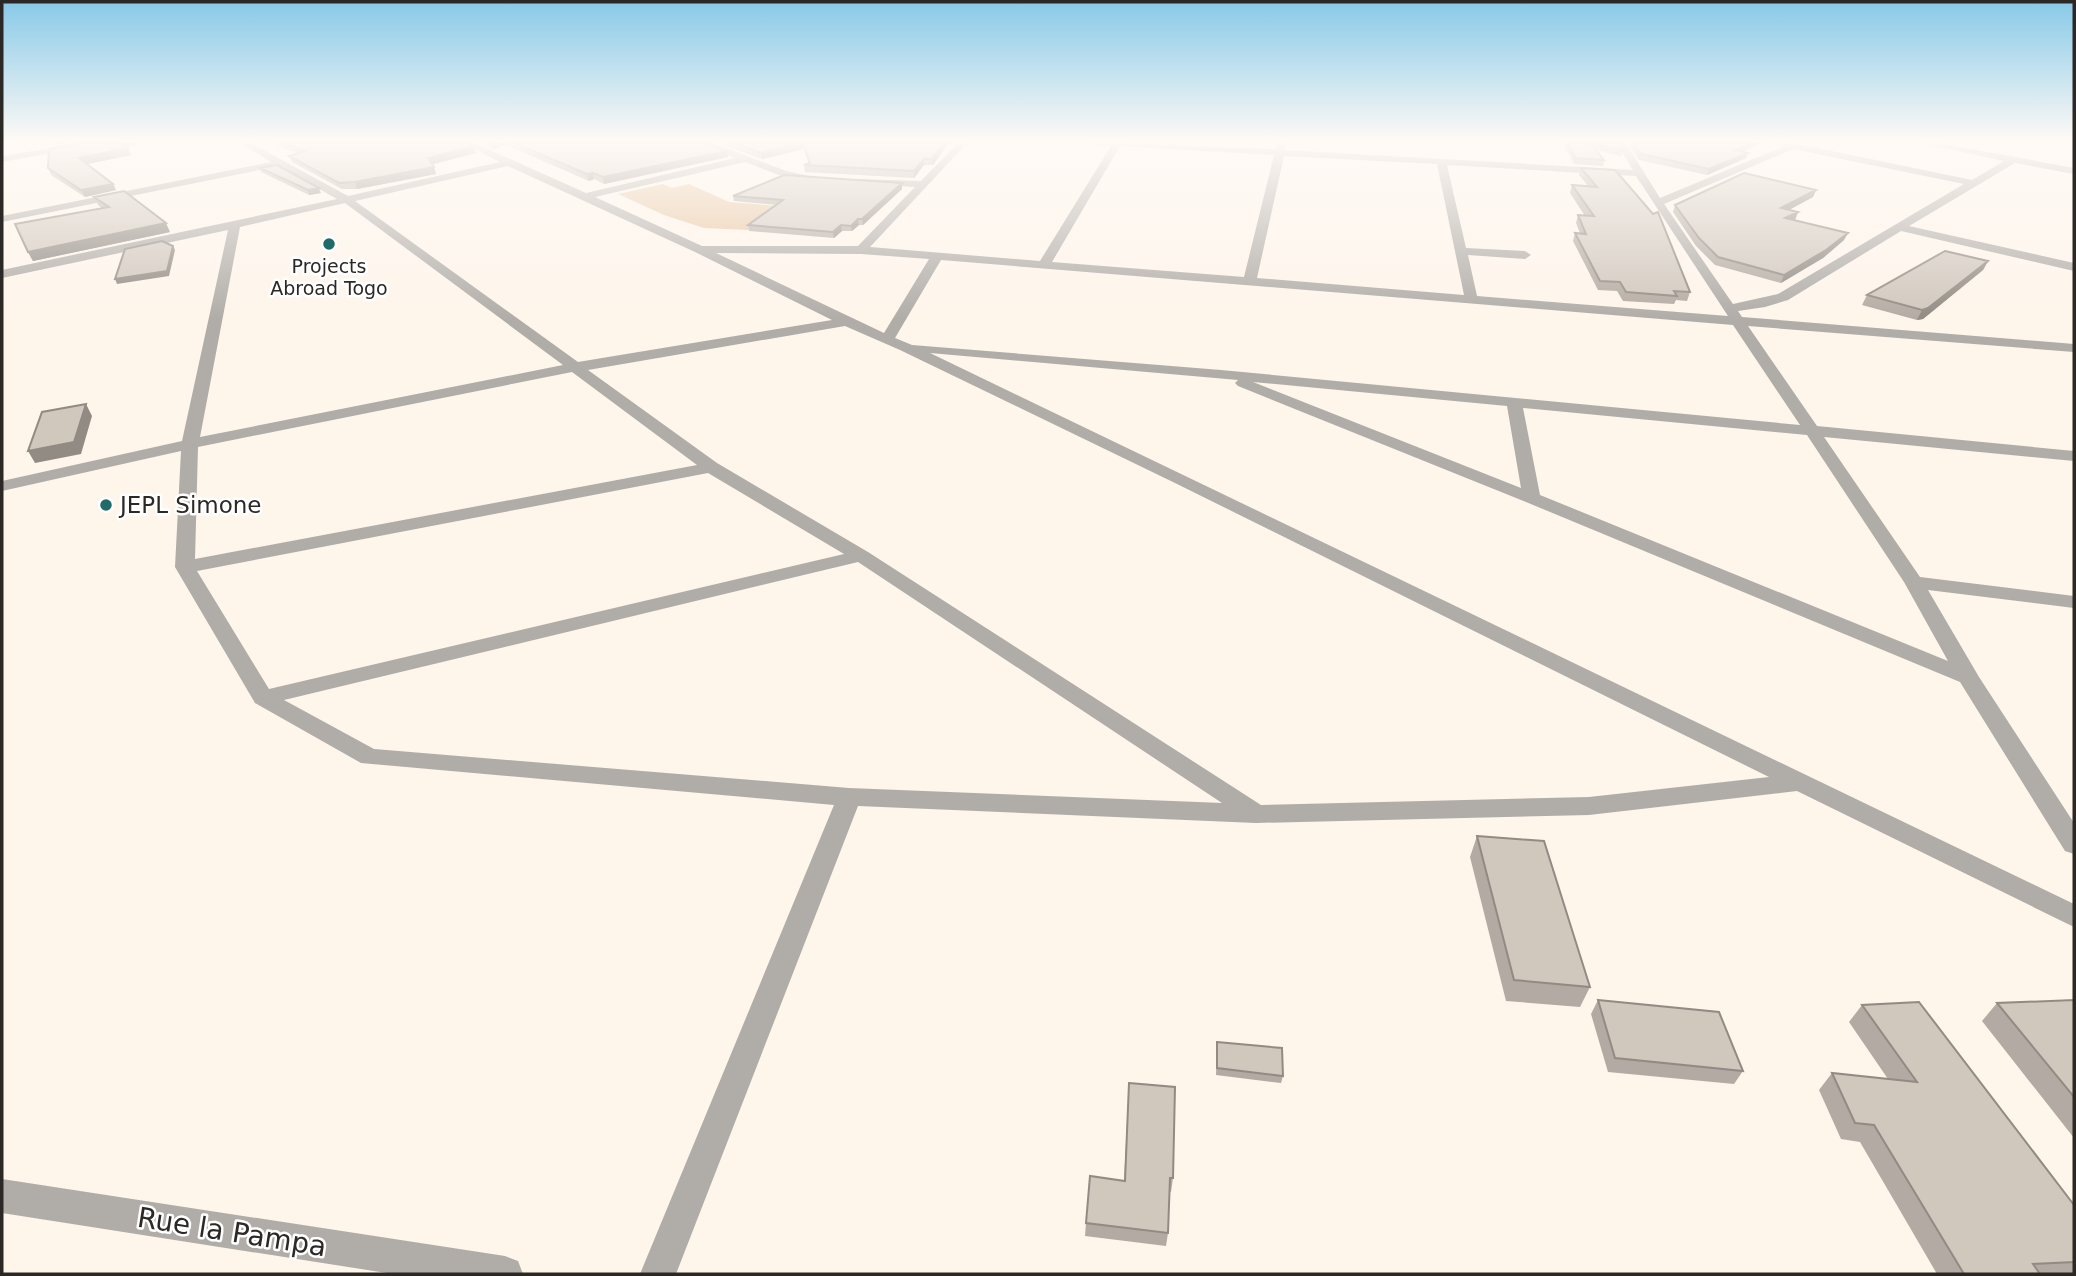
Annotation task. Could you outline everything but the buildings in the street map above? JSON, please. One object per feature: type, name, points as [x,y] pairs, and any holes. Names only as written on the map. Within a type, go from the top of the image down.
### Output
[{"type":"street","points":[[2,219],[89,202]]},
{"type":"street","points":[[2,274],[340,202]]},
{"type":"street","points":[[349,202],[577,366],[711,467],[861,556],[1256,814]]},
{"type":"street","points":[[593,202],[699,249],[846,322],[896,343],[2074,916]]},
{"type":"street","points":[[860,250],[906,202]]},
{"type":"street","points":[[1044,264],[1082,202]]},
{"type":"street","points":[[1250,280],[1268,202]]},
{"type":"street","points":[[1450,202],[1471,299]]},
{"type":"street","points":[[1661,202],[1658,203],[1914,582],[1968,677],[2074,844]]},
{"type":"street","points":[[1734,314],[1783,297],[1944,202]]},
{"type":"street","points":[[235,225],[190,444],[185,567],[263,698],[369,757],[849,797],[1256,814],[1589,806],[1803,782]]},
{"type":"street","points":[[1902,228],[2074,267]]},
{"type":"street","points":[[699,249],[860,250],[1471,299],[1734,314],[2074,348]]},
{"type":"street","points":[[1461,251],[1525,255]]},
{"type":"street","points":[[896,343],[937,256]]},
{"type":"street","points":[[2,486],[190,444],[577,366],[846,322]]},
{"type":"street","points":[[896,343],[2074,456]]},
{"type":"street","points":[[1221,374],[1968,677]]},
{"type":"street","points":[[1514,402],[1532,498]]},
{"type":"street","points":[[185,567],[711,467]]},
{"type":"street","points":[[263,698],[861,556]]},
{"type":"street","points":[[1914,582],[2074,602]]},
{"type":"street","points":[[658,1274],[849,797]]},
{"type":"street","name":"Rue la Pampa","points":[[2,1196],[505,1274]]},
{"type":"shaded area","points":[[635,202],[728,202],[779,206],[748,230],[704,228]]},
{"type":"place","name":"Projects Abroad Togo","points":[[329,244]]},
{"type":"place","name":"JEPL Simone","points":[[106,505]]}]
